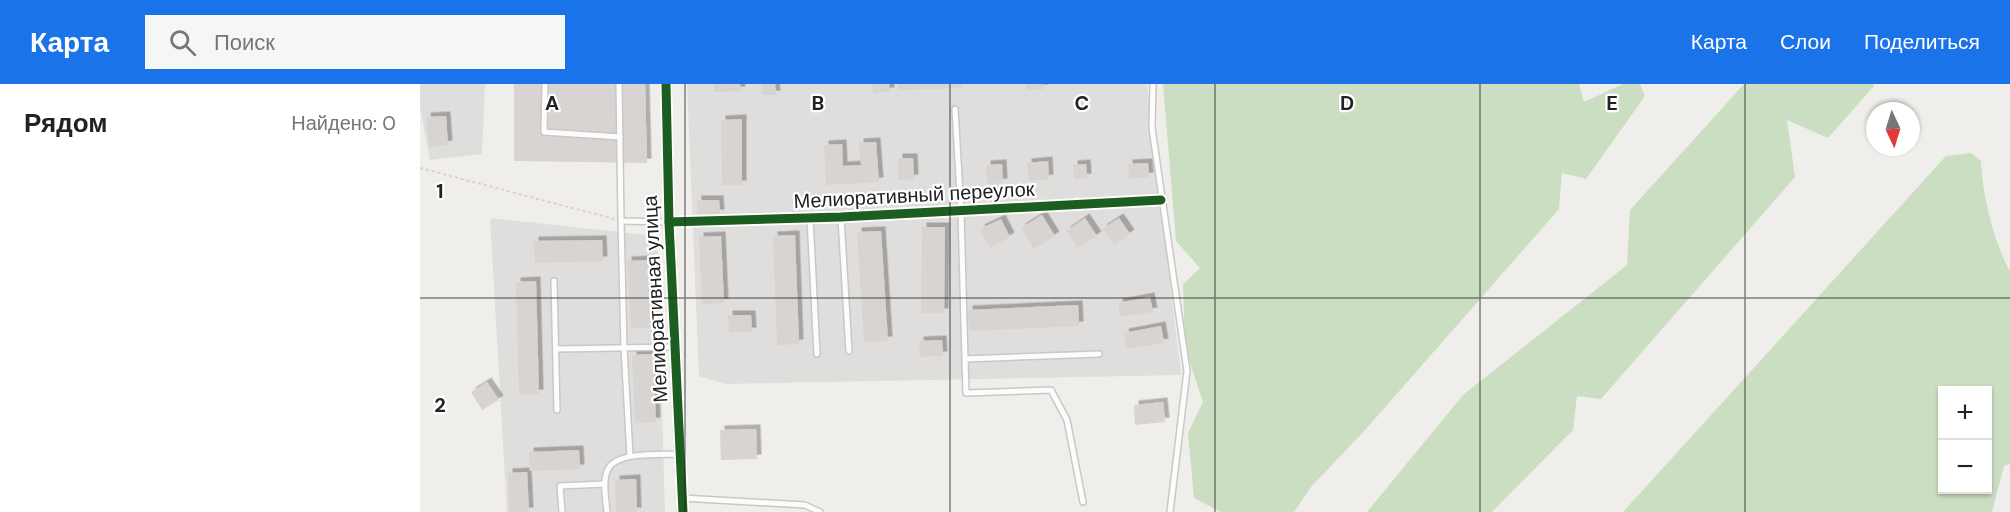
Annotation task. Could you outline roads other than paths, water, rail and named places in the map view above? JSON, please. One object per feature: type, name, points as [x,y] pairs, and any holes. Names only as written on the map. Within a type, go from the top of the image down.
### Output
[{"type":"street","name":"Мелиоративная улица","points":[[666,84],[669,222],[683,512]]},
{"type":"street","name":"Мелиоративный переулок","points":[[669,222],[841,218],[1161,200]]},
{"type":"lane","points":[[545,84],[544,132],[620,136]]},
{"type":"lane","points":[[619,84],[624,348],[630,456]]},
{"type":"lane","points":[[1153,84],[1152,128],[1187,370],[1170,512]]},
{"type":"lane","points":[[955,109],[961,212],[966,393],[1051,390],[1067,420],[1083,502]]},
{"type":"lane","points":[[810,218],[817,354]]},
{"type":"lane","points":[[841,218],[849,351]]},
{"type":"lane","points":[[621,221],[669,222]]},
{"type":"lane","points":[[554,281],[557,410]]},
{"type":"lane","points":[[557,350],[675,348]]},
{"type":"lane","points":[[965,359],[1099,354]]},
{"type":"lane","points":[[607,512],[605,484],[607,470],[615,461],[630,456],[681,454]]},
{"type":"lane","points":[[562,512],[560,486],[605,484]]},
{"type":"lane","points":[[682,498],[805,505],[819,512]]},
{"type":"lane","points":[[1166,512],[1170,504]]},
{"type":"lane","points":[[805,505],[807,512]]}]
